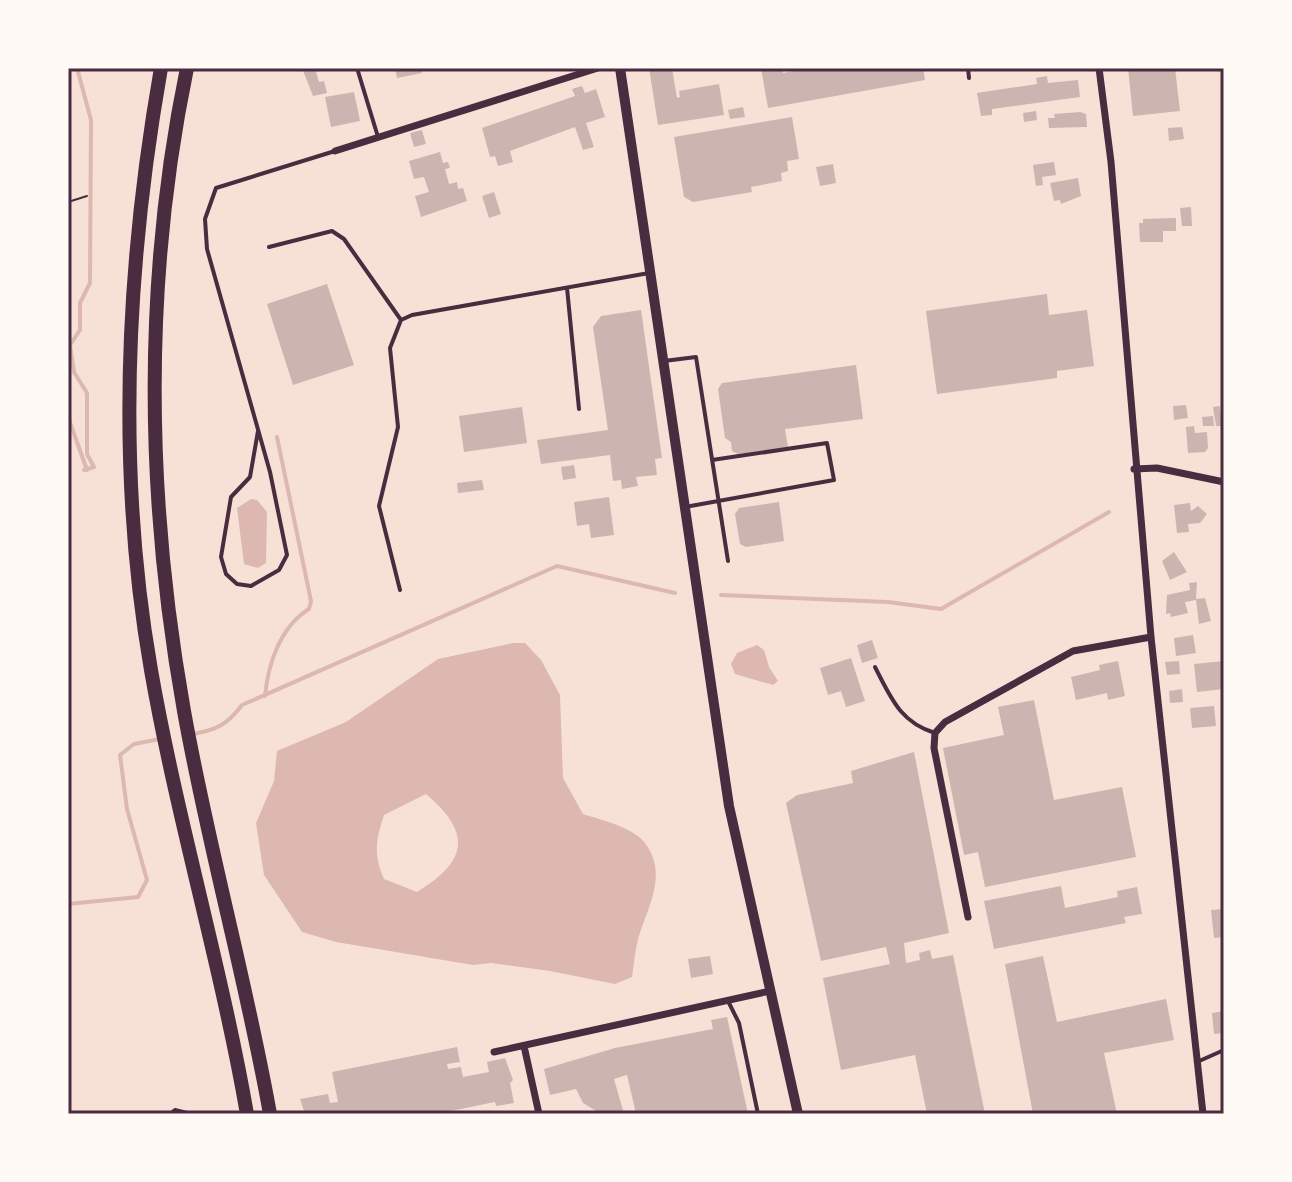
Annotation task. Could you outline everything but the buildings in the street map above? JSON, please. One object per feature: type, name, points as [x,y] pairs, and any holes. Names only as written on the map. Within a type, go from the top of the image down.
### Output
[{"type":"highway","points":[[161,68],[135,241],[129,364],[135,542],[160,718],[247,1114]]},
{"type":"highway","points":[[187,68],[165,207],[153,371],[163,577],[184,713],[270,1114]]},
{"type":"main road","points":[[620,68],[729,806],[798,1114]]},
{"type":"street","points":[[335,151],[598,68]]},
{"type":"street","points":[[1099,68],[1111,162],[1134,469],[1203,1114]]},
{"type":"street","points":[[1134,469],[1157,468],[1224,482]]},
{"type":"street","points":[[968,917],[934,748],[935,733],[945,722],[1073,651],[1151,637]]},
{"type":"street","points":[[494,1052],[770,991]]},
{"type":"street","points":[[524,1046],[539,1114]]},
{"type":"lane","points":[[357,68],[378,137]]},
{"type":"lane","points":[[968,68],[969,78]]},
{"type":"lane","points":[[258,431],[250,477],[231,497],[221,557],[226,574],[237,584],[251,586],[279,570],[287,555],[278,505],[258,431],[207,249],[205,219],[216,188],[335,151]]},
{"type":"lane","points":[[269,247],[332,231],[344,239],[401,320]]},
{"type":"lane","points":[[400,590],[379,506],[398,427],[390,348],[401,320],[412,315],[649,273]]},
{"type":"lane","points":[[567,288],[579,409]]},
{"type":"lane","points":[[662,362],[696,357],[728,561]]},
{"type":"lane","points":[[683,507],[834,480],[827,443],[712,460]]},
{"type":"lane","points":[[875,667],[896,708],[907,720],[935,733]]},
{"type":"lane","points":[[728,1001],[739,1023],[758,1114]]},
{"type":"lane","points":[[1197,1062],[1224,1050]]},
{"type":"lane","points":[[170,1114],[185,1110],[191,1114]]},
{"type":"path","points":[[68,202],[87,196]]},
{"type":"path","points":[[68,433],[68,487]]},
{"type":"shaded area","points":[[251,499],[257,500],[267,512],[266,563],[258,568],[244,564],[237,508]]},
{"type":"shaded area","points":[[525,643],[541,660],[560,695],[563,778],[583,814],[640,837],[652,855],[656,879],[638,939],[632,977],[615,984],[550,971],[491,963],[473,965],[336,942],[302,932],[264,875],[256,823],[274,781],[277,751],[346,722],[438,659]],"holes":[[[426,794],[441,808],[457,834],[458,846],[446,869],[417,892],[384,879],[377,847],[384,815]]]},
{"type":"shaded area","points":[[757,645],[764,650],[769,667],[778,681],[773,685],[735,674],[731,664],[737,653]]},
{"type":"waterway","points":[[77,68],[91,120],[90,283],[80,303],[80,330],[70,345],[74,372],[87,393],[87,454],[94,467],[84,470]]},
{"type":"waterway","points":[[68,417],[87,470]]},
{"type":"waterway","points":[[265,696],[277,647],[290,626],[309,609],[311,601],[277,437]]},
{"type":"waterway","points":[[721,595],[888,602],[941,609],[1109,512]]},
{"type":"waterway","points":[[193,734],[220,726],[242,705],[557,566],[675,593]]},
{"type":"waterway","points":[[68,904],[138,897],[147,880],[127,809],[120,755],[134,744],[160,739]]}]
